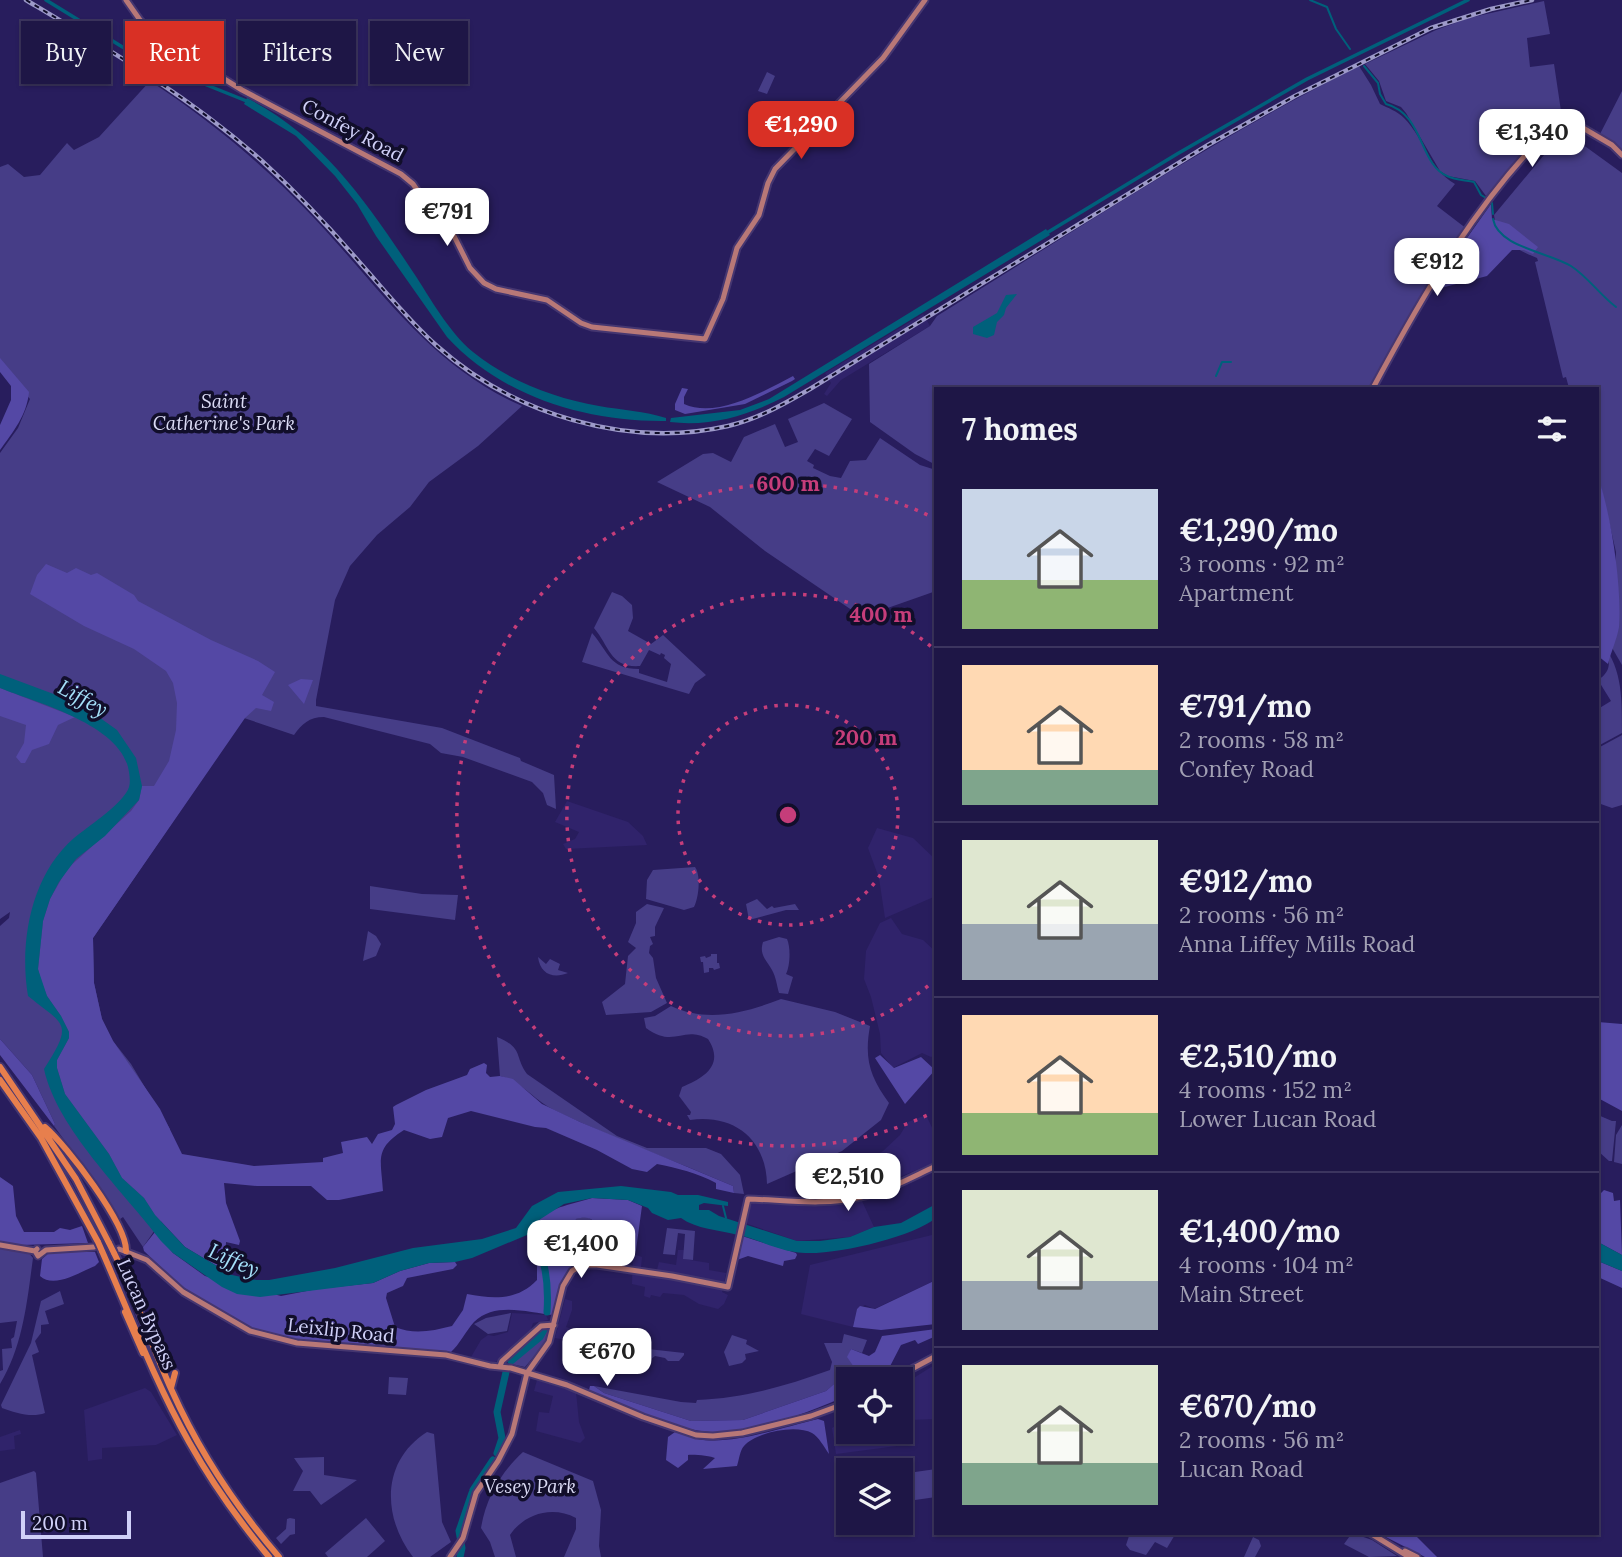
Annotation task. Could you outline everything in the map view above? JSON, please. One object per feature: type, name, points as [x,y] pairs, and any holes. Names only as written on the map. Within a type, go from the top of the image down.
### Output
[{"type":"highway","points":[[0,1068],[38,1121],[59,1140],[101,1198],[125,1240],[120,1251]]},
{"type":"highway","name":"Lucan Bypass","points":[[0,1080],[41,1138],[102,1251],[168,1401],[207,1473],[246,1529],[270,1557]]},
{"type":"highway","name":"Lucan Bypass","points":[[38,1121],[76,1179],[110,1243],[120,1251],[171,1389],[196,1438],[220,1479],[279,1557]]},
{"type":"highway","points":[[108,1273],[134,1334],[168,1401]]},
{"type":"highway","points":[[171,1389],[175,1373]]},
{"type":"main road","name":"Confey Road","points":[[126,0],[140,20],[165,44],[200,60],[221,77],[401,174],[413,184],[431,210],[449,226],[471,269],[490,286],[547,300],[581,323],[592,327],[705,339],[723,299],[735,253],[759,215],[772,173],[883,58],[925,0]]},
{"type":"main road","points":[[1374,387],[1433,279],[1465,231],[1557,122],[1565,119],[1606,141],[1622,155]]},
{"type":"main road","points":[[450,1557],[461,1541],[476,1493],[498,1461],[512,1434],[527,1373],[549,1342],[564,1283],[572,1271],[582,1265],[627,1269],[728,1287],[748,1199],[798,1202],[852,1199],[872,1194],[934,1167]]},
{"type":"main road","points":[[0,1245],[38,1251],[96,1244]]},
{"type":"main road","name":"Leixlip Road","points":[[120,1251],[147,1260],[183,1292],[250,1331],[298,1343],[446,1355],[500,1366],[566,1385],[668,1426],[704,1435],[753,1431],[836,1407]]},
{"type":"main road","points":[[500,1366],[502,1361],[541,1326],[554,1325]]},
{"type":"main road","points":[[913,1368],[934,1357]]},
{"type":"main road","points":[[1373,1535],[1409,1557]]},
{"type":"main road","points":[[1392,1546],[1402,1557]]},
{"type":"main road","points":[[1392,1546],[1417,1557]]},
{"type":"shaded area","points":[[1491,204],[1492,219],[1509,224],[1538,247],[1533,254],[1524,250],[1512,250],[1487,276],[1437,289],[1433,286]]},
{"type":"shaded area","points":[[923,314],[930,326],[841,380],[827,396],[824,394],[831,383],[825,373]]},
{"type":"shaded area","points":[[0,358],[29,392],[22,416],[0,450],[0,425],[11,400],[11,386],[0,372]]},
{"type":"shaded area","points":[[793,376],[795,379],[792,381],[745,404],[685,414],[675,410],[682,388],[688,389],[684,404],[711,408],[740,401]]},
{"type":"shaded area","points":[[1599,479],[1611,530],[1619,591],[1619,627],[1608,664],[1599,657]]},
{"type":"shaded area","points":[[46,564],[67,573],[76,568],[91,575],[97,573],[134,595],[138,601],[275,672],[262,695],[274,702],[271,711],[256,708],[245,718],[93,938],[94,983],[102,1019],[113,1041],[160,1109],[182,1154],[254,1166],[323,1162],[323,1158],[343,1153],[341,1142],[367,1137],[372,1144],[378,1134],[392,1130],[395,1124],[393,1107],[426,1090],[467,1075],[470,1069],[484,1063],[487,1065],[486,1073],[490,1077],[513,1079],[542,1104],[733,1186],[734,1193],[716,1189],[716,1183],[709,1179],[672,1167],[657,1164],[647,1172],[632,1169],[546,1128],[471,1111],[448,1118],[442,1137],[430,1139],[404,1130],[394,1137],[382,1156],[383,1191],[327,1200],[311,1186],[224,1183],[226,1203],[240,1241],[239,1245],[226,1242],[225,1271],[185,1247],[155,1215],[144,1198],[122,1178],[109,1154],[65,1094],[57,1060],[69,1038],[69,1032],[47,996],[38,969],[43,921],[50,899],[67,869],[131,811],[139,800],[142,786],[154,786],[169,761],[176,730],[177,703],[173,683],[166,671],[134,649],[84,626],[30,594],[37,575]]},
{"type":"shaded area","points":[[301,679],[313,680],[304,704],[288,685]]},
{"type":"shaded area","points":[[0,688],[75,717],[58,725],[49,744],[32,750],[25,763],[21,763],[16,757],[24,743],[26,725],[0,716]]},
{"type":"shaded area","points":[[567,801],[628,822],[643,836],[647,845],[566,849],[563,844],[575,839],[579,832],[555,822]]},
{"type":"shaded area","points":[[877,828],[913,838],[934,858],[934,897],[885,918],[879,878],[868,848]]},
{"type":"shaded area","points":[[891,918],[902,934],[923,940],[934,950],[934,1055],[931,1057],[922,1053],[893,1068],[881,1053],[880,1034],[864,979],[866,951],[880,923]]},
{"type":"shaded area","points":[[1599,1022],[1622,1024],[1622,1111],[1599,1099]]},
{"type":"shaded area","points":[[0,1039],[32,1075],[54,1126],[0,1055]]},
{"type":"shaded area","points":[[880,1055],[894,1068],[921,1057],[934,1071],[905,1104],[875,1058]]},
{"type":"shaded area","points":[[926,1115],[934,1132],[934,1163],[863,1192],[849,1196],[824,1197],[824,1185],[883,1151],[900,1135],[908,1122]]},
{"type":"shaded area","points":[[0,1177],[13,1186],[16,1216],[24,1232],[54,1232],[60,1228],[70,1230],[82,1226],[88,1243],[21,1245],[0,1241]]},
{"type":"shaded area","points":[[1604,1190],[1613,1193],[1614,1201],[1620,1200],[1622,1255],[1599,1243],[1599,1195]]},
{"type":"shaded area","points":[[592,1198],[628,1200],[642,1206],[636,1250],[628,1265],[594,1259],[598,1236],[595,1223],[585,1217],[576,1219],[568,1232],[560,1233],[556,1229],[551,1239],[549,1256],[572,1260],[571,1268],[560,1287],[554,1315],[512,1310],[492,1312],[474,1322],[451,1352],[292,1340],[266,1333],[246,1326],[181,1286],[143,1247],[155,1232],[173,1253],[205,1276],[281,1296],[373,1283],[400,1271],[429,1263],[455,1262],[457,1265],[453,1269],[407,1278],[403,1286],[387,1293],[386,1298],[395,1327],[416,1332],[430,1331],[452,1326],[463,1310],[467,1294],[504,1297],[529,1287],[537,1280],[537,1264],[527,1235],[538,1221],[550,1212]]},
{"type":"shaded area","points":[[862,1201],[874,1227],[850,1237],[797,1241],[745,1223],[749,1207],[753,1203],[780,1205]]},
{"type":"shaded area","points":[[934,1234],[934,1281],[874,1309],[865,1305],[857,1309],[853,1327],[801,1314],[810,1265]]},
{"type":"shaded area","points":[[742,1236],[797,1255],[795,1259],[784,1261],[783,1266],[748,1256],[737,1260]]},
{"type":"shaded area","points":[[678,1250],[684,1250],[684,1259],[709,1263],[709,1270],[726,1273],[722,1292],[728,1295],[718,1309],[699,1304],[684,1295],[663,1293],[660,1297],[651,1295],[650,1298],[644,1296],[645,1287],[632,1284],[633,1254],[642,1257],[641,1267],[657,1270],[659,1262],[676,1265]]},
{"type":"shaded area","points":[[50,1252],[95,1252],[99,1262],[67,1278],[46,1280],[40,1276],[42,1259]]},
{"type":"shaded area","points":[[1599,1261],[1622,1271],[1622,1288],[1599,1277]]},
{"type":"shaded area","points":[[934,1281],[934,1324],[881,1330],[853,1327],[860,1306],[875,1309]]},
{"type":"shaded area","points":[[565,1299],[572,1301],[566,1327],[575,1330],[572,1341],[555,1338]]},
{"type":"shaded area","points":[[512,1313],[546,1315],[548,1320],[533,1323],[529,1335],[494,1363],[471,1357],[481,1340],[488,1335],[508,1332]]},
{"type":"shaded area","points":[[934,1329],[934,1337],[918,1344],[915,1340],[901,1345],[890,1367],[854,1367],[847,1357],[851,1349],[869,1356],[875,1352],[882,1336]]},
{"type":"shaded area","points":[[934,1365],[934,1419],[913,1420],[913,1378]]},
{"type":"shaded area","points":[[537,1380],[576,1392],[579,1422],[585,1438],[580,1443],[536,1431],[539,1412],[549,1413],[553,1396],[534,1391]]},
{"type":"shaded area","points":[[836,1382],[836,1400],[799,1415],[744,1430],[710,1432],[681,1427],[649,1416],[589,1390],[590,1386],[594,1386],[604,1393],[691,1421],[743,1420],[826,1391]]},
{"type":"shaded area","points":[[145,1388],[151,1392],[177,1435],[156,1445],[102,1448],[102,1459],[88,1461],[84,1410]]},
{"type":"shaded area","points":[[818,1419],[824,1421],[829,1454],[812,1433],[787,1429],[767,1433],[750,1441],[744,1446],[737,1466],[703,1469],[715,1458],[698,1455],[688,1455],[688,1460],[678,1468],[666,1460],[668,1437],[675,1432],[697,1439],[726,1440],[758,1435]]},
{"type":"shaded area","points":[[836,1425],[836,1444],[912,1444],[836,1454],[832,1428]]},
{"type":"shaded area","points":[[20,1430],[21,1434],[14,1436],[15,1449],[0,1451],[0,1437]]},
{"type":"shaded area","points":[[1382,1535],[1415,1535],[1437,1557],[1425,1557]]},
{"type":"green space","points":[[1544,1],[1550,34],[1527,38],[1530,67],[1554,64],[1561,111],[1486,196],[1475,181],[1448,176],[1440,171],[1406,113],[1401,107],[1386,101],[1379,81],[1365,64],[1436,30],[1469,18]]},
{"type":"green space","points":[[1359,66],[1380,104],[1404,118],[1438,169],[1455,184],[1437,206],[1467,229],[1374,387],[934,387],[934,464],[870,422],[869,364],[930,326],[937,316],[1146,186],[1305,94]]},
{"type":"green space","points":[[767,72],[775,76],[767,94],[758,91]]},
{"type":"green space","name":"Saint Catherine's Park","points":[[147,84],[154,84],[215,128],[276,180],[433,347],[489,389],[522,406],[478,446],[429,482],[410,507],[377,535],[350,566],[335,600],[316,706],[442,728],[520,758],[521,761],[554,775],[556,809],[547,805],[543,793],[532,782],[463,757],[441,753],[430,744],[324,717],[306,722],[294,735],[244,718],[93,938],[94,983],[102,1019],[113,1041],[131,1064],[170,1129],[164,1217],[143,1247],[123,1217],[116,1222],[78,1159],[54,1126],[32,1075],[0,1039],[0,926],[9,918],[10,912],[0,919],[0,453],[18,428],[30,399],[0,363],[0,167],[8,164],[24,177],[40,175],[67,143],[74,150],[99,137]]},
{"type":"green space","points":[[1622,91],[1622,150],[1600,134]]},
{"type":"green space","points":[[1564,131],[1622,173],[1622,665],[1611,646],[1616,552],[1599,478],[1599,387],[1569,387],[1566,377],[1563,378],[1535,262],[1538,261],[1537,258],[1509,243],[1499,231],[1494,215]]},
{"type":"green space","points":[[824,403],[852,419],[829,456],[815,449],[807,461],[814,465],[813,468],[830,476],[841,478],[850,461],[866,460],[880,438],[920,465],[934,469],[934,592],[862,617],[765,551],[710,507],[657,482],[703,454],[713,453],[731,462],[744,437],[775,424],[785,447],[798,442],[788,419]]},
{"type":"green space","points":[[612,592],[632,605],[633,618],[628,631],[651,644],[663,635],[706,675],[695,683],[689,694],[582,662],[592,633],[615,663],[639,669],[639,673],[667,682],[671,664],[664,658],[665,655],[649,650],[640,666],[622,664],[612,655],[594,628]]},
{"type":"green space","points":[[1599,638],[1612,659],[1619,681],[1622,733],[1599,745],[1599,708],[1611,701],[1599,682],[1609,665]]},
{"type":"green space","points":[[1622,735],[1622,805],[1612,808],[1599,803],[1599,747]]},
{"type":"green space","points":[[695,867],[699,886],[694,907],[684,910],[646,899],[647,880],[653,870]]},
{"type":"green space","points":[[370,886],[422,894],[458,895],[455,920],[370,909]]},
{"type":"green space","points":[[757,899],[767,909],[795,904],[799,910],[786,910],[749,920],[746,904]]},
{"type":"green space","points":[[647,904],[664,908],[655,927],[655,936],[650,937],[653,944],[649,953],[667,1003],[651,1012],[606,1015],[602,1002],[625,984],[628,956],[636,948],[628,942],[636,923],[636,912]]},
{"type":"green space","points":[[368,931],[376,936],[381,944],[376,956],[363,961]]},
{"type":"green space","points":[[779,937],[787,939],[789,947],[786,974],[793,977],[788,994],[779,993],[762,950],[763,942]]},
{"type":"green space","points":[[717,954],[720,968],[709,968],[709,972],[704,973],[700,957],[706,958]]},
{"type":"green space","points":[[538,957],[546,964],[550,959],[560,964],[558,970],[568,973],[548,974],[541,968]]},
{"type":"green space","points":[[781,999],[835,1012],[870,1026],[870,1067],[877,1085],[889,1103],[881,1120],[842,1151],[767,1184],[761,1154],[745,1133],[720,1121],[690,1120],[687,1115],[691,1112],[679,1096],[682,1087],[710,1069],[714,1056],[708,1039],[691,1034],[664,1037],[646,1028],[644,1018],[655,1016],[671,1006],[712,1015],[740,1012]]},
{"type":"green space","points":[[497,1037],[515,1049],[527,1074],[617,1136],[647,1148],[706,1148],[721,1154],[740,1175],[744,1194],[734,1193],[733,1186],[547,1106],[508,1078],[500,1076]]},
{"type":"green space","points":[[1599,1115],[1616,1121],[1612,1161],[1599,1152]]},
{"type":"green space","points":[[1622,1125],[1622,1164],[1614,1162],[1616,1135]]},
{"type":"green space","points":[[585,1216],[596,1227],[595,1257],[572,1260],[548,1256],[553,1231],[572,1226],[575,1219]]},
{"type":"green space","points":[[667,1228],[695,1231],[693,1260],[683,1259],[685,1234],[678,1233],[675,1255],[663,1254]]},
{"type":"green space","points":[[0,1248],[28,1252],[33,1258],[19,1339],[0,1384],[0,1371],[3,1370],[2,1349],[12,1348],[11,1339],[14,1337],[17,1321],[0,1323]]},
{"type":"green space","points":[[60,1291],[64,1304],[45,1311],[49,1324],[41,1325],[41,1333],[35,1341],[39,1352],[32,1355],[45,1413],[29,1415],[2,1408],[1,1405],[31,1343],[41,1301]]},
{"type":"green space","points":[[511,1313],[507,1331],[488,1334],[474,1324],[486,1318]]},
{"type":"green space","points":[[545,1330],[548,1331],[547,1341],[525,1367],[511,1364],[541,1338]]},
{"type":"green space","points":[[844,1334],[867,1340],[862,1353],[851,1349],[848,1357],[855,1367],[836,1367],[836,1383],[826,1391],[743,1420],[691,1421],[604,1393],[594,1386],[696,1403],[697,1400],[749,1394],[830,1370],[832,1362],[824,1343],[842,1343]]},
{"type":"green space","points":[[732,1335],[747,1340],[746,1344],[759,1351],[745,1354],[746,1359],[742,1363],[729,1366],[724,1352]]},
{"type":"green space","points":[[639,1348],[684,1355],[679,1361],[668,1361],[655,1356],[651,1359],[641,1357]]},
{"type":"green space","points":[[389,1377],[408,1378],[406,1395],[388,1394]]},
{"type":"green space","points":[[427,1432],[434,1434],[442,1522],[451,1542],[430,1557],[413,1557],[396,1525],[391,1490],[401,1458],[412,1444]]},
{"type":"green space","name":"Vesey Park","points":[[523,1452],[593,1481],[601,1510],[601,1557],[564,1557],[576,1529],[576,1518],[548,1512],[531,1517],[510,1535],[516,1557],[495,1557],[481,1528],[483,1517],[496,1486]]},
{"type":"green space","points":[[324,1457],[324,1475],[357,1480],[321,1505],[310,1491],[293,1491],[303,1471],[294,1458]]},
{"type":"green space","points":[[934,1469],[934,1497],[913,1500],[913,1472]]},
{"type":"green space","points":[[34,1471],[43,1557],[0,1557],[0,1483]]},
{"type":"green space","points":[[366,1518],[385,1541],[367,1557],[328,1557],[325,1553]]},
{"type":"green space","points":[[287,1519],[295,1519],[295,1534],[281,1544],[276,1538],[286,1529]]},
{"type":"green space","points":[[1129,1535],[1175,1535],[1167,1548],[1155,1542],[1146,1555],[1130,1550],[1126,1545]]},
{"type":"green space","points":[[1351,1535],[1358,1535],[1372,1540],[1397,1556],[1369,1557],[1344,1544]]},
{"type":"green space","points":[[1253,1537],[1259,1540],[1261,1546],[1255,1557],[1244,1557]]},
{"type":"water","points":[[247,98],[298,132],[341,174],[379,221],[448,325],[473,352],[502,372],[549,393],[582,403],[658,416],[666,418],[666,421],[606,417],[547,402],[493,376],[469,358],[447,337],[335,176],[296,136],[244,104]]},
{"type":"water","points":[[1046,229],[1050,235],[784,397],[729,418],[700,423],[670,422],[671,418],[740,410],[769,399]]},
{"type":"water","points":[[1017,294],[997,322],[994,335],[987,338],[973,334],[973,327],[997,313],[1006,295]]},
{"type":"water","points":[[0,674],[75,702],[117,730],[136,758],[142,786],[139,800],[105,836],[76,859],[59,882],[43,921],[38,969],[47,996],[69,1032],[69,1038],[57,1060],[65,1094],[109,1154],[122,1178],[144,1198],[155,1215],[185,1247],[232,1275],[269,1280],[335,1268],[413,1248],[482,1239],[516,1228],[532,1206],[558,1192],[621,1186],[678,1195],[698,1195],[728,1202],[728,1206],[704,1203],[699,1205],[699,1210],[709,1210],[719,1216],[797,1241],[850,1237],[874,1227],[901,1223],[934,1205],[934,1219],[908,1233],[868,1245],[809,1253],[788,1251],[701,1227],[681,1218],[668,1220],[628,1200],[592,1198],[564,1204],[539,1220],[527,1235],[472,1258],[429,1263],[400,1271],[373,1283],[260,1297],[237,1294],[222,1287],[173,1253],[161,1241],[77,1137],[51,1092],[44,1069],[62,1033],[57,1020],[28,996],[25,954],[32,911],[38,890],[59,853],[122,799],[129,788],[129,775],[123,756],[112,741],[95,729],[76,718],[0,688]]},
{"type":"water","points":[[1599,1243],[1622,1255],[1622,1271],[1599,1261]]},
{"type":"waterway","points":[[46,0],[142,59],[249,102]]},
{"type":"waterway","points":[[1310,0],[1327,7],[1336,29],[1350,49]]},
{"type":"waterway","points":[[1045,234],[1307,79],[1468,0]]},
{"type":"waterway","points":[[1364,66],[1378,83],[1386,104],[1398,109],[1408,118],[1438,170],[1450,177],[1474,182],[1481,195],[1486,198]]},
{"type":"waterway","points":[[1492,203],[1493,214]]},
{"type":"waterway","points":[[1493,219],[1504,236],[1525,248],[1571,266],[1616,307]]},
{"type":"waterway","points":[[1216,376],[1222,362],[1231,362]]},
{"type":"waterway","points":[[723,1206],[726,1218]]},
{"type":"waterway","points":[[526,1228],[538,1247],[545,1267],[547,1312]]},
{"type":"waterway","points":[[511,1361],[540,1337],[544,1330]]},
{"type":"waterway","points":[[497,1453],[502,1438],[497,1412],[506,1372]]},
{"type":"waterway","points":[[473,1490],[493,1460]]},
{"type":"waterway","points":[[460,1557],[462,1548],[459,1531],[472,1493]]},
{"type":"railway","points":[[26,0],[148,75],[235,138],[313,211],[417,327],[467,370],[536,407],[573,420],[612,429],[651,433],[690,432],[728,426],[770,410],[810,389],[1208,145],[1295,96],[1431,28],[1491,9],[1532,0]]},
{"type":"water label","name":"Liffey","points":[[83,698]]},
{"type":"water label","name":"Liffey","points":[[234,1260]]}]
